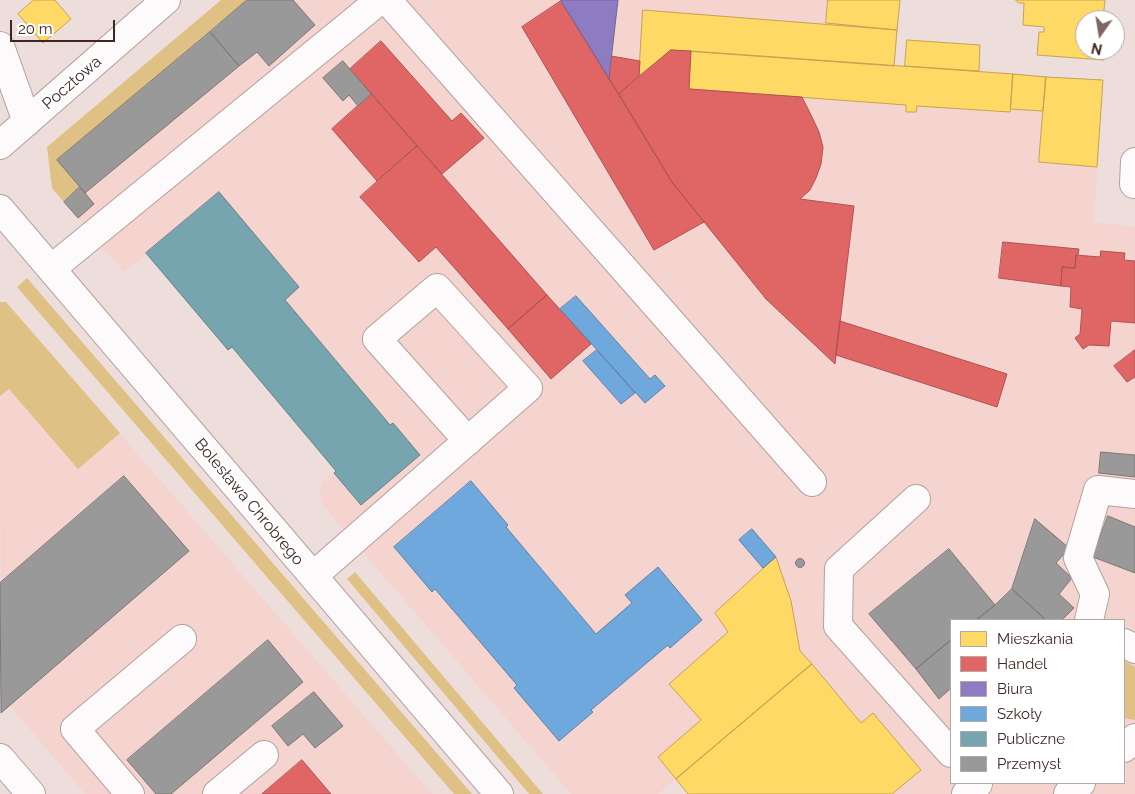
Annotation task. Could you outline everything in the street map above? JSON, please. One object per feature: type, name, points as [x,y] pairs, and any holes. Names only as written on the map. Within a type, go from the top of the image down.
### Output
[{"type":"street","name":"Pocztowa","points":[[0,145],[166,0]]},
{"type":"street","points":[[51,269],[380,0]]},
{"type":"street","points":[[387,0],[812,482]]},
{"type":"street","points":[[0,46],[27,122]]},
{"type":"street","points":[[1135,162],[1135,184]]},
{"type":"street","name":"Bolesława Chrobrego","points":[[0,209],[499,794]]},
{"type":"street","points":[[312,576],[468,441],[528,388],[437,288],[377,339],[468,441]]},
{"type":"street","points":[[1089,619],[1095,594],[1078,558],[1098,490],[1135,494]]},
{"type":"street","points":[[916,499],[839,569],[838,626],[949,747]]},
{"type":"street","points":[[130,794],[75,729],[182,639]]},
{"type":"street","points":[[1125,747],[1135,738]]},
{"type":"street","points":[[217,794],[264,755]]},
{"type":"street","points":[[0,758],[31,794]]},
{"type":"street","points":[[1068,794],[1080,784]]},
{"type":"shaded area","points":[[221,0],[900,0],[895,66],[1103,80],[1094,222],[1135,227],[1135,794],[688,794],[676,779],[658,794],[571,794],[324,507],[320,494],[322,483],[336,470],[232,347],[228,350],[147,254],[124,272],[52,188],[47,147]]},
{"type":"shaded area","points":[[221,0],[247,0],[58,160],[80,187],[64,202],[52,188],[47,147]]},
{"type":"shaded area","points":[[27,278],[472,794],[454,794],[17,287]]},
{"type":"shaded area","points":[[0,302],[6,302],[432,794],[85,794],[10,706],[1,713]]},
{"type":"shaded area","points":[[0,302],[6,302],[120,433],[78,469],[9,389],[0,396]]},
{"type":"shaded area","points":[[355,572],[543,794],[529,794],[347,579]]},
{"type":"shaded area","points":[[1125,662],[1135,667],[1135,720],[1125,718]]},
{"type":"building: Mieszkania","points":[[34,0],[55,0],[71,19],[43,43],[18,14]]},
{"type":"building: Mieszkania","points":[[828,0],[900,0],[897,30],[826,23]]},
{"type":"building: Mieszkania","points":[[1016,0],[1105,0],[1104,10],[1075,10],[1075,58],[1037,55],[1039,32],[1044,32],[1044,27],[1023,25],[1024,3],[1019,3]]},
{"type":"building: Mieszkania","points":[[643,10],[897,30],[894,66],[671,50],[639,76]]},
{"type":"building: Mieszkania","points":[[907,40],[980,45],[979,71],[905,66]]},
{"type":"building: Mieszkania","points":[[691,51],[1013,74],[1010,112],[917,106],[916,112],[906,112],[906,105],[689,89]]},
{"type":"building: Mieszkania","points":[[1013,74],[1046,77],[1043,111],[1011,109]]},
{"type":"building: Mieszkania","points":[[1046,77],[1103,80],[1097,167],[1039,162]]},
{"type":"building: Mieszkania","points":[[776,557],[791,601],[800,651],[812,664],[676,779],[658,757],[701,720],[669,684],[728,632],[715,613]]},
{"type":"building: Mieszkania","points":[[812,664],[861,723],[873,713],[921,770],[892,794],[688,794],[676,779]]},
{"type":"building: Handel","points":[[561,1],[672,182],[704,222],[654,250],[522,27]]},
{"type":"building: Handel","points":[[381,41],[452,121],[461,113],[484,138],[442,174],[350,69]]},
{"type":"building: Handel","points":[[671,50],[691,51],[689,89],[802,97],[819,132],[823,147],[821,164],[816,178],[810,190],[800,199],[854,206],[835,364],[766,299],[672,182],[619,94]]},
{"type":"building: Handel","points":[[611,56],[640,61],[639,76],[619,94],[609,78]]},
{"type":"building: Handel","points":[[371,94],[417,146],[377,181],[332,129]]},
{"type":"building: Handel","points":[[417,146],[547,295],[508,329],[436,247],[419,262],[360,197]]},
{"type":"building: Handel","points":[[1003,242],[1079,249],[1078,255],[1076,255],[1075,268],[1062,267],[1061,286],[999,278]]},
{"type":"building: Handel","points":[[1101,251],[1125,253],[1124,260],[1135,261],[1135,323],[1111,321],[1109,346],[1089,345],[1083,349],[1075,338],[1080,334],[1082,309],[1070,307],[1071,287],[1061,286],[1062,267],[1075,268],[1076,255],[1100,257]]},
{"type":"building: Handel","points":[[547,295],[591,344],[551,379],[508,329]]},
{"type":"building: Handel","points":[[840,321],[1007,374],[997,407],[836,355]]},
{"type":"building: Handel","points":[[1135,350],[1135,377],[1127,382],[1114,366]]},
{"type":"building: Handel","points":[[302,760],[331,794],[262,794]]},
{"type":"building: Biura","points":[[618,0],[609,78],[561,1]]},
{"type":"building: Szkoły","points":[[576,296],[650,379],[655,375],[665,386],[645,403],[560,309]]},
{"type":"building: Szkoły","points":[[597,350],[635,393],[621,404],[583,361]]},
{"type":"building: Szkoły","points":[[471,481],[508,525],[506,527],[596,634],[632,603],[625,595],[658,567],[702,620],[670,648],[668,645],[591,710],[593,712],[559,741],[514,688],[517,685],[435,589],[432,592],[394,547]]},
{"type":"building: Szkoły","points":[[752,529],[776,557],[763,568],[739,540]]},
{"type":"building: Publiczne","points":[[219,192],[299,287],[285,300],[390,425],[393,423],[420,455],[361,505],[334,473],[336,471],[232,347],[228,350],[146,253]]},
{"type":"building: Przemysł","points":[[247,0],[293,0],[315,25],[269,66],[257,52],[239,66],[210,32]]},
{"type":"building: Przemysł","points":[[210,32],[239,66],[85,193],[57,160]]},
{"type":"building: Przemysł","points":[[343,61],[371,94],[358,106],[349,95],[343,101],[323,78]]},
{"type":"building: Przemysł","points":[[80,187],[94,204],[78,218],[64,202]]},
{"type":"building: Przemysł","points":[[1101,452],[1135,455],[1135,477],[1099,473]]},
{"type":"building: Przemysł","points":[[124,476],[189,551],[1,713],[0,583]]},
{"type":"building: Przemysł","points":[[1108,516],[1135,527],[1135,573],[1093,557]]},
{"type":"building: Przemysł","points":[[1035,519],[1069,548],[1056,563],[1072,578],[1059,594],[1074,608],[1063,619],[1045,619],[1012,589]]},
{"type":"building: Przemysł","points":[[949,549],[995,605],[977,619],[950,619],[950,641],[916,669],[869,614]]},
{"type":"building: Przemysł","points":[[800,558],[805,563],[800,568],[795,563]]},
{"type":"building: Przemysł","points":[[1012,589],[1045,619],[977,619]]},
{"type":"building: Przemysł","points":[[268,640],[303,682],[171,794],[156,794],[127,760]]},
{"type":"building: Przemysł","points":[[950,641],[950,689],[939,699],[916,669]]},
{"type":"building: Przemysł","points":[[314,692],[343,726],[315,748],[303,734],[288,746],[272,726]]}]
